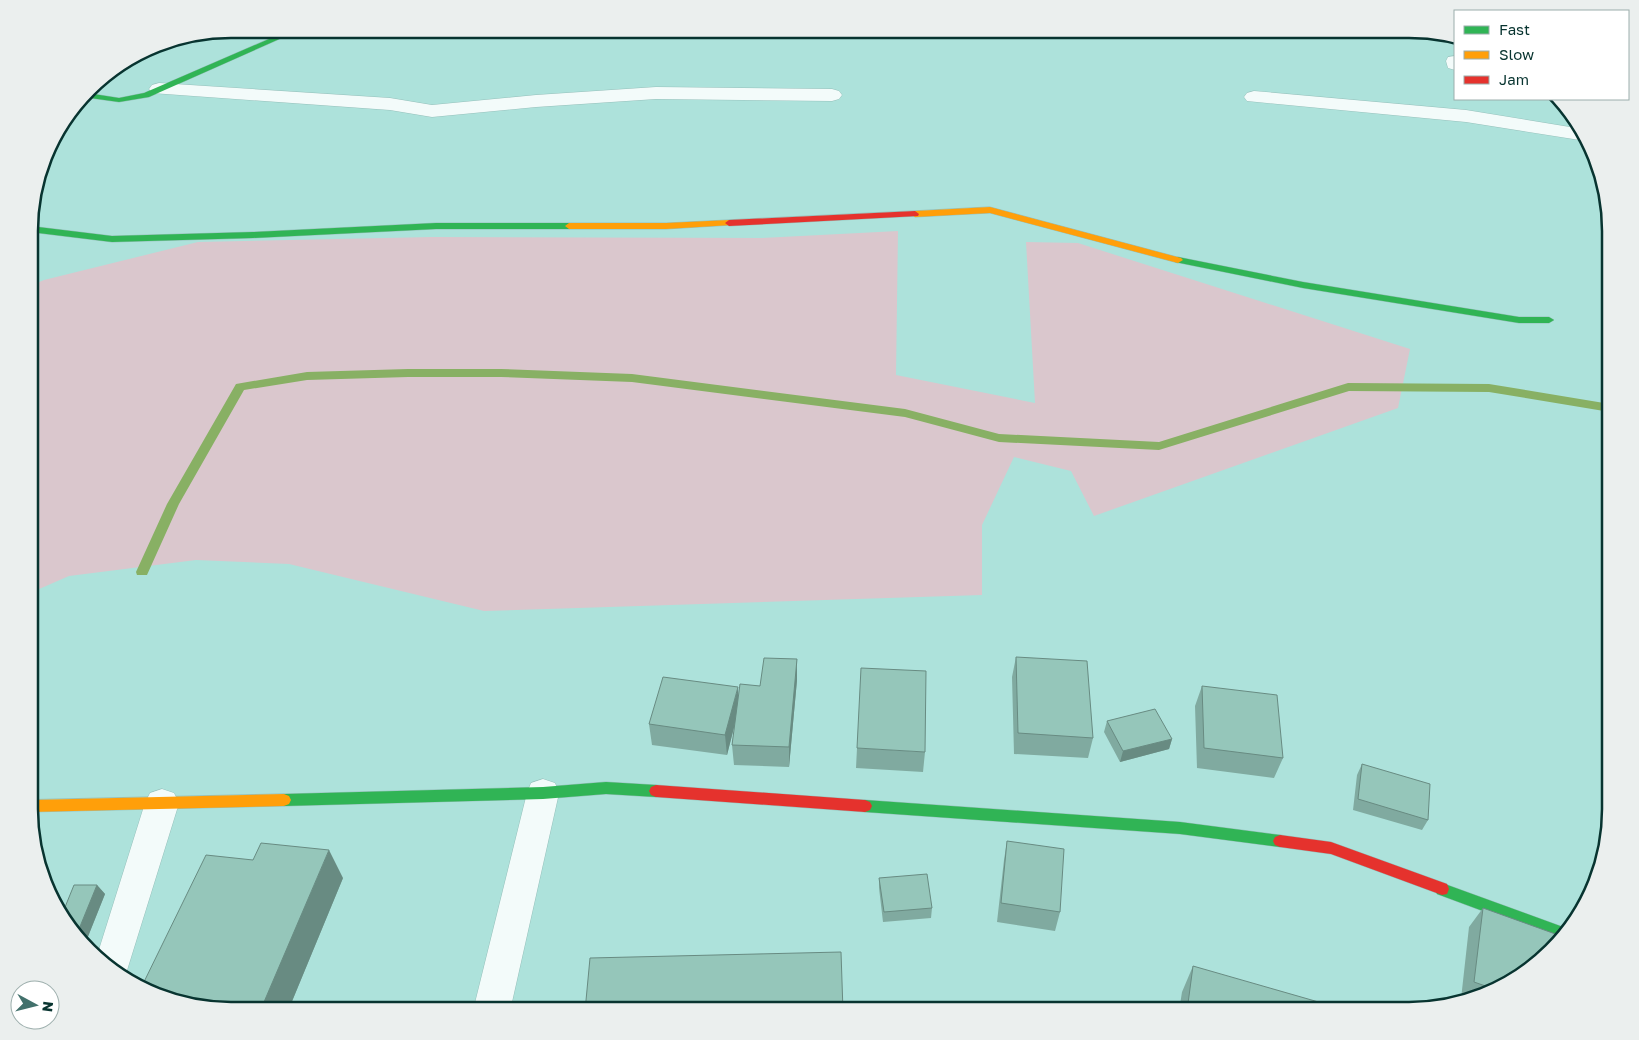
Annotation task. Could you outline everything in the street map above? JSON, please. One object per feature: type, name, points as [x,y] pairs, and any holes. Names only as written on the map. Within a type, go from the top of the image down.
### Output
[{"type":"street","points":[[91,97],[120,100],[146,95],[277,38]]},
{"type":"street","points":[[159,89],[390,104],[432,111],[536,101],[656,93],[832,95]]},
{"type":"street","points":[[1254,97],[1465,107],[1575,133]]},
{"type":"street","points":[[37,230],[112,239],[253,236],[436,226],[666,226],[990,210],[1191,263],[1303,285],[1519,320],[1549,320]]},
{"type":"street","points":[[37,806],[542,793],[606,788],[1180,828],[1331,848],[1558,932]]},
{"type":"street","points":[[493,1002],[542,793]]},
{"type":"street","points":[[112,962],[162,803]]},
{"type":"shaded area","points":[[898,231],[896,375],[1035,403],[1026,242],[1078,243],[1410,349],[1398,408],[1094,516],[1071,471],[1014,457],[982,525],[982,595],[484,611],[289,564],[196,560],[69,576],[37,590],[37,283],[198,242],[432,237],[762,238]]},
{"type":"building","points":[[1016,657],[1087,661],[1093,738],[1018,733]]},
{"type":"building","points":[[764,658],[797,659],[789,747],[732,745],[740,684],[760,686]]},
{"type":"building","points":[[861,668],[926,671],[925,752],[857,748]]},
{"type":"building","points":[[663,677],[738,687],[725,735],[649,724]]},
{"type":"building","points":[[1202,686],[1277,695],[1283,758],[1204,748]]},
{"type":"building","points":[[1155,709],[1172,739],[1123,751],[1107,721]]},
{"type":"building","points":[[1362,764],[1430,784],[1428,820],[1358,799]]},
{"type":"building","points":[[1007,841],[1064,849],[1060,912],[1001,903]]},
{"type":"building","points":[[261,843],[329,850],[264,1002],[205,1001],[181,996],[144,982],[206,855],[253,860]]},
{"type":"building","points":[[927,874],[932,908],[884,912],[879,878]]},
{"type":"building","points":[[74,885],[97,885],[79,929],[65,908]]},
{"type":"building","points":[[1483,908],[1556,934],[1536,955],[1505,977],[1486,986],[1474,982]]},
{"type":"building","points":[[841,952],[843,1002],[586,1002],[590,958]]},
{"type":"building","points":[[1193,966],[1319,1002],[1188,1002]]},
{"type":"waterway","points":[[142,572],[173,504],[240,387],[307,376],[501,373],[632,378],[905,413],[999,438],[1159,446],[1348,387],[1489,388],[1602,407]]},
{"type":"traffic: fast","points":[[92,96],[119,100],[146,95],[277,38]]},
{"type":"traffic: fast","points":[[37,230],[112,239],[253,235],[436,226],[569,226]]},
{"type":"traffic: fast","points":[[1178,260],[1303,285],[1519,320],[1549,320]]},
{"type":"traffic: fast","points":[[284,800],[543,793],[606,788],[656,791]]},
{"type":"traffic: fast","points":[[865,806],[1180,828],[1280,841]]},
{"type":"traffic: fast","points":[[1442,889],[1558,932]]},
{"type":"traffic: slow","points":[[915,214],[990,210],[1178,260]]},
{"type":"traffic: slow","points":[[569,226],[666,226],[729,223]]},
{"type":"traffic: slow","points":[[37,806],[284,800]]},
{"type":"traffic: jam","points":[[729,223],[915,214]]},
{"type":"traffic: jam","points":[[656,791],[865,806]]},
{"type":"traffic: jam","points":[[1280,841],[1331,848],[1442,889]]}]
